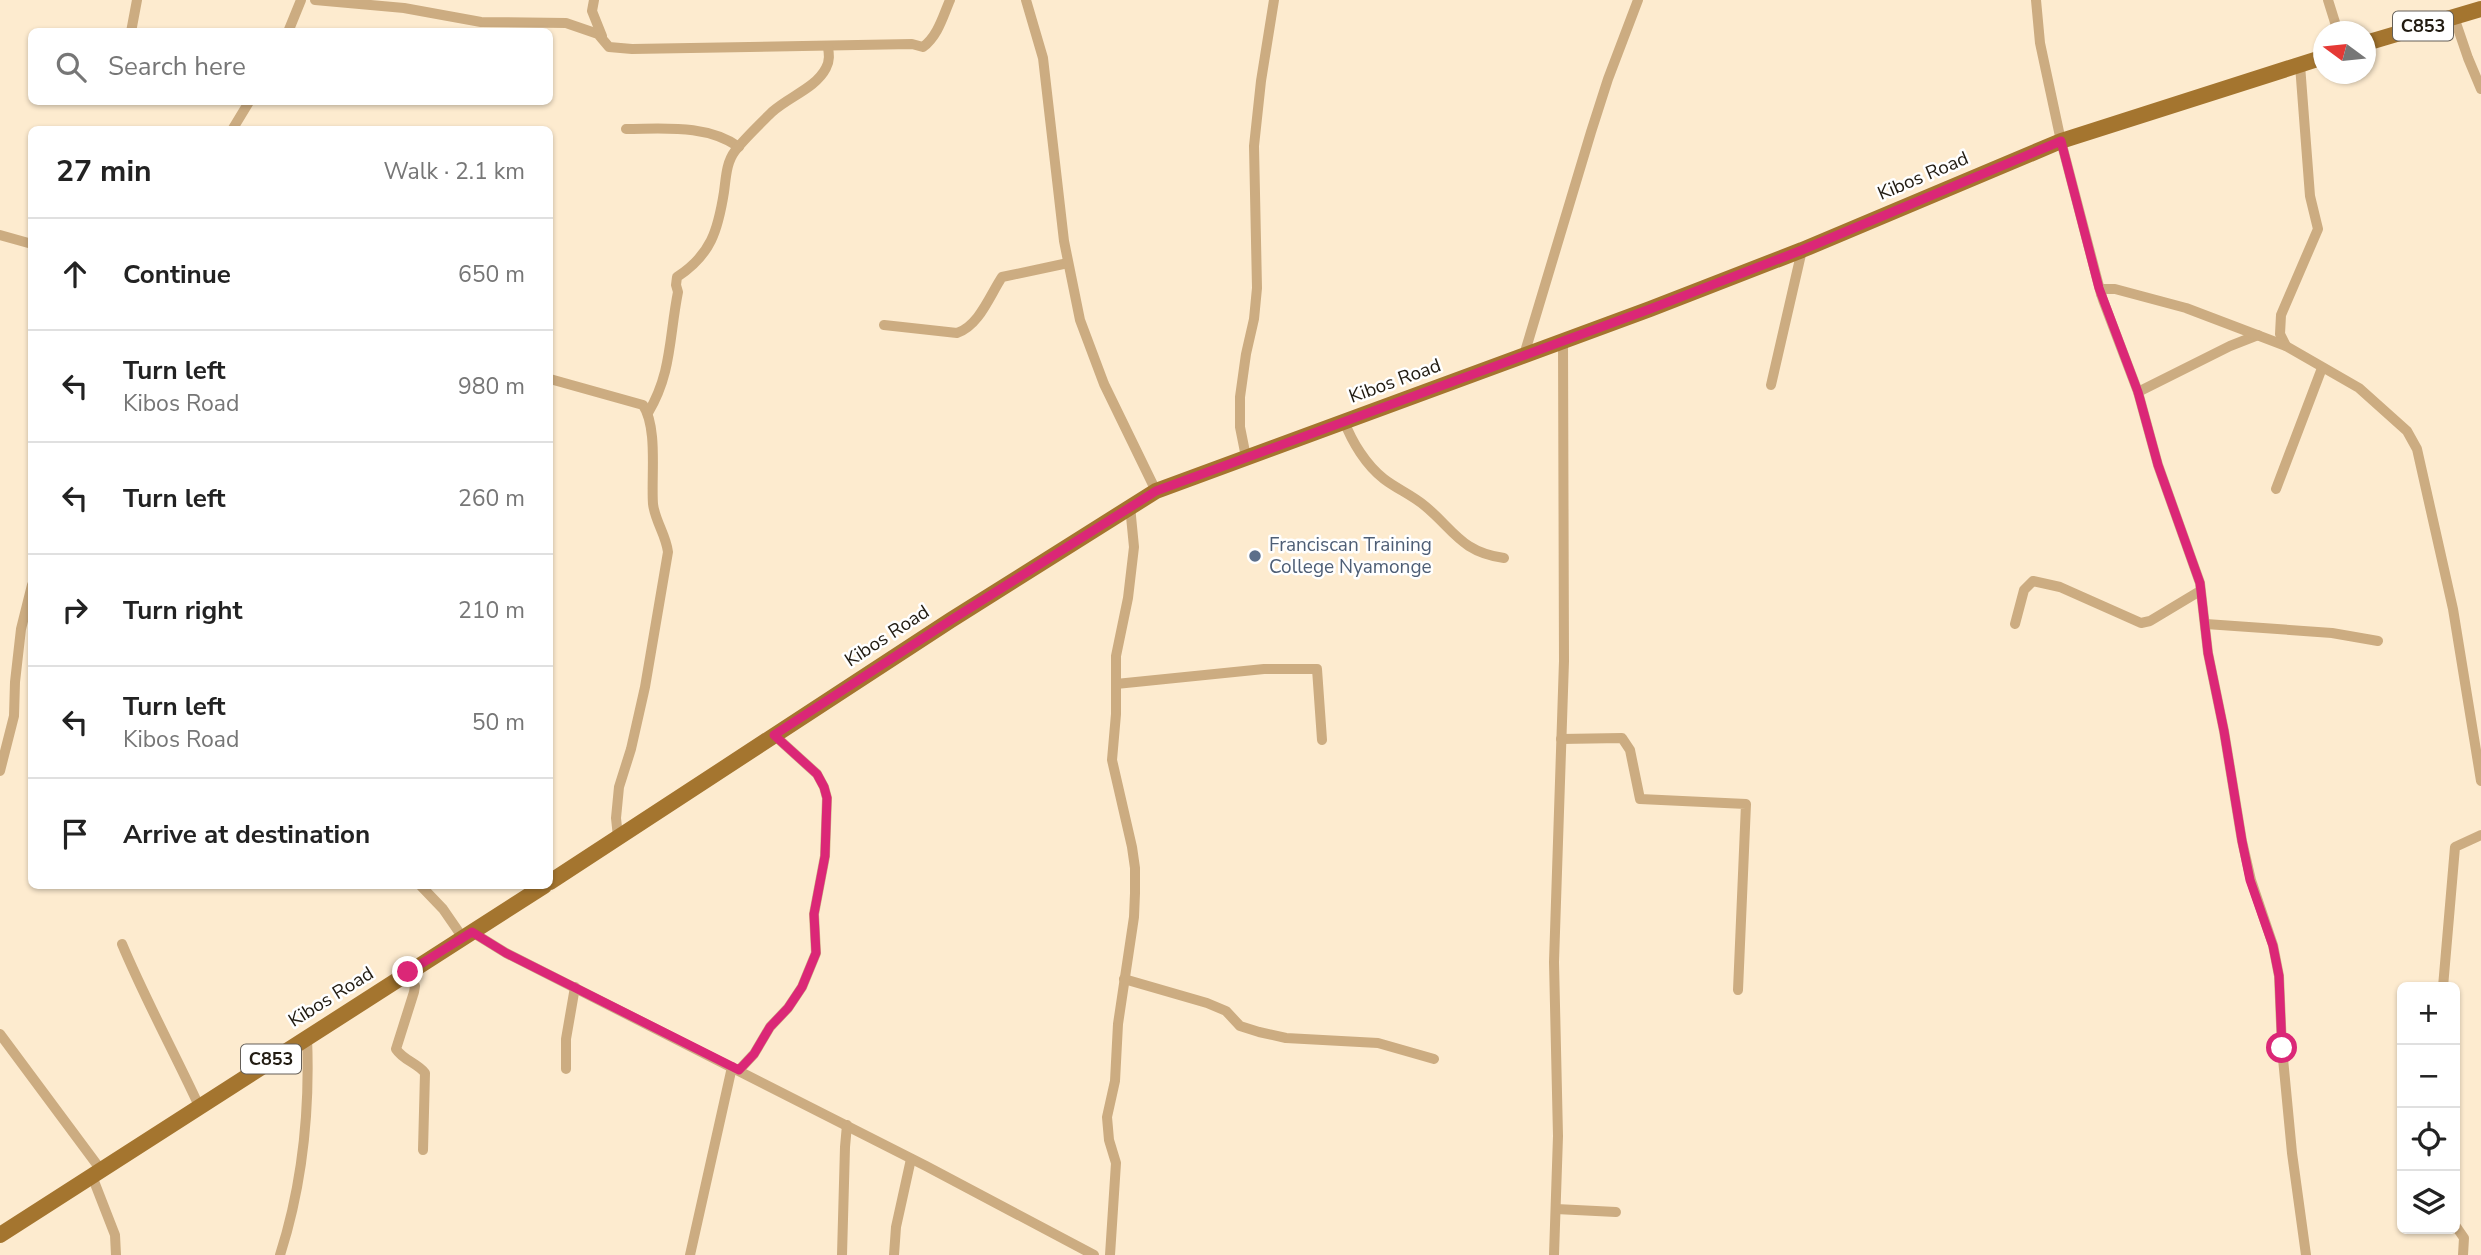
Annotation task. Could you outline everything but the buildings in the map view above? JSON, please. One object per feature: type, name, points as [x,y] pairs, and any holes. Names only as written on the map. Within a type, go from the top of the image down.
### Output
[{"type":"main road","name":"C853","points":[[2376,40],[2481,9]]},
{"type":"main road","name":"Kibos Road","points":[[553,880],[1156,491],[1802,250],[2061,141],[2313,60]]},
{"type":"main road","name":"Kibos Road","points":[[0,1236],[539,889]]},
{"type":"street","points":[[132,28],[137,0]]},
{"type":"street","points":[[290,28],[301,0]]},
{"type":"street","points":[[315,0],[404,8],[481,22],[566,23],[589,29],[604,40]]},
{"type":"street","points":[[594,0],[592,11],[606,44],[615,48],[632,49],[912,44],[923,47],[929,43],[945,16],[950,0]]},
{"type":"street","points":[[1026,0],[1043,58],[1068,263],[1080,320],[1104,384],[1156,491]]},
{"type":"street","points":[[1246,457],[1240,427],[1240,397],[1257,288],[1254,146],[1275,0]]},
{"type":"street","points":[[1524,355],[1608,79],[1638,0]]},
{"type":"street","points":[[2036,0],[2040,43],[2061,141],[2101,294],[2138,392],[2158,465],[2200,583],[2208,653],[2242,841],[2250,880],[2273,946],[2279,976],[2282,1048],[2292,1153],[2306,1255]]},
{"type":"street","points":[[2328,0],[2335,21]]},
{"type":"street","points":[[2454,17],[2481,89]]},
{"type":"street","points":[[648,413],[660,392],[666,373],[678,292],[677,277],[695,264],[712,242],[723,197],[725,173],[733,155],[773,111],[810,85],[826,69],[828,47]]},
{"type":"street","points":[[2286,346],[2280,334],[2281,314],[2318,229],[2310,196],[2300,65]]},
{"type":"street","points":[[234,126],[247,105]]},
{"type":"street","points":[[626,129],[683,128],[719,136],[739,147]]},
{"type":"street","points":[[0,235],[28,243]]},
{"type":"street","points":[[1772,385],[1802,250]]},
{"type":"street","points":[[884,325],[957,333],[963,331],[984,308],[1002,276],[1068,263]]},
{"type":"street","points":[[2101,294],[2105,288],[2115,289],[2186,308],[2286,346],[2359,388],[2407,431],[2417,449],[2454,609],[2481,782]]},
{"type":"street","points":[[2138,392],[2258,335]]},
{"type":"street","points":[[1554,1255],[1558,1136],[1555,962],[1564,662],[1563,341]]},
{"type":"street","points":[[2276,489],[2293,437],[2322,368]]},
{"type":"street","points":[[553,380],[643,405],[648,413],[652,444],[653,505],[668,552],[645,687],[619,787],[616,818],[618,837]]},
{"type":"street","points":[[1344,421],[1354,444],[1381,477],[1417,500],[1474,550],[1504,558]]},
{"type":"street","points":[[1110,1255],[1116,1163],[1109,1140],[1107,1117],[1115,1081],[1118,1024],[1134,917],[1135,868],[1112,760],[1116,714],[1116,656],[1128,598],[1135,537],[1130,506]]},
{"type":"street","points":[[2015,624],[2025,590],[2033,582],[2060,587],[2141,623],[2150,621],[2200,591]]},
{"type":"street","points":[[0,772],[14,716],[21,629],[28,601]]},
{"type":"street","points":[[2206,624],[2332,633],[2378,640]]},
{"type":"street","points":[[1116,684],[1264,669],[1317,669],[1322,740]]},
{"type":"street","points":[[690,1255],[736,1069],[754,1054],[770,1027],[788,1008],[802,987],[816,953],[814,914],[825,856],[827,798],[817,774],[774,735]]},
{"type":"street","points":[[1561,739],[1622,738],[1630,750],[1640,799],[1746,804],[1738,990]]},
{"type":"street","points":[[2443,982],[2455,848],[2481,835]]},
{"type":"street","points":[[424,889],[468,935],[847,1125],[1094,1255]]},
{"type":"street","points":[[122,944],[199,1106]]},
{"type":"street","points":[[408,972],[415,986],[396,1049],[404,1059],[425,1073],[423,1150]]},
{"type":"street","points":[[1124,979],[1208,1003],[1226,1011],[1240,1026],[1259,1032],[1286,1038],[1378,1043],[1434,1059]]},
{"type":"street","points":[[566,1069],[566,1039],[575,988]]},
{"type":"street","points":[[0,1034],[96,1173],[115,1235],[116,1255]]},
{"type":"street","points":[[280,1255],[300,1168],[308,1059],[307,1036]]},
{"type":"street","points":[[842,1255],[847,1125]]},
{"type":"street","points":[[894,1255],[896,1227],[911,1159]]},
{"type":"street","points":[[1556,1209],[1616,1212]]},
{"type":"street","points":[[2460,1232],[2464,1238],[2463,1255]]},
{"type":"place","name":"Franciscan Training College Nyamonge","points":[[1255,556]]},
{"type":"route","points":[[408,972],[472,932],[506,953],[739,1070],[754,1054],[770,1027],[788,1008],[802,987],[816,953],[814,914],[824,866],[827,798],[817,774],[774,735],[1156,491],[1650,309],[1802,250],[2061,141],[2099,288],[2138,392],[2158,465],[2200,583],[2208,653],[2242,841],[2250,880],[2273,946],[2279,976],[2282,1048]]}]
